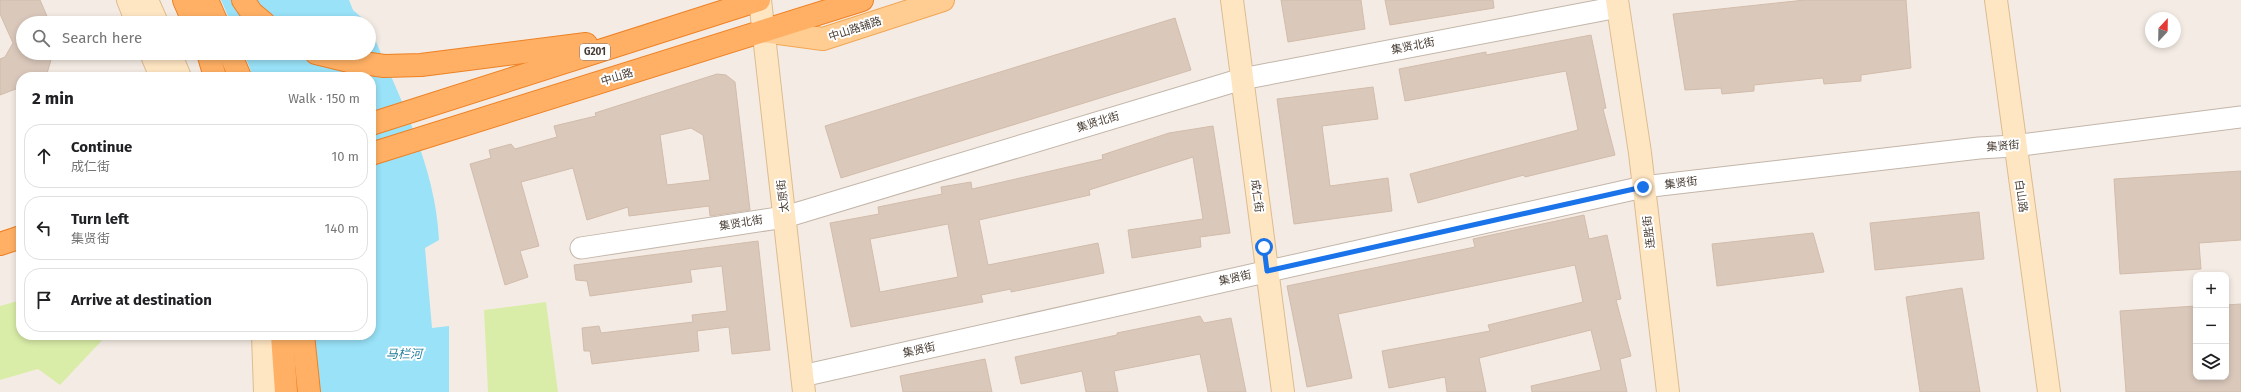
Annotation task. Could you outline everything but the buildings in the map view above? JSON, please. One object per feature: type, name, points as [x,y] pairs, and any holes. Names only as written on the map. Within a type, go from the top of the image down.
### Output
[{"type":"highway","points":[[184,0],[191,16]]},
{"type":"highway","points":[[207,0],[214,16]]},
{"type":"highway","points":[[243,0],[256,16]]},
{"type":"highway","name":"G201","points":[[376,122],[760,0]]},
{"type":"highway","name":"中山路","points":[[376,152],[862,0]]},
{"type":"highway","points":[[342,60],[384,66],[421,65],[648,35]]},
{"type":"highway","points":[[210,60],[214,72]]},
{"type":"highway","points":[[233,60],[238,72]]},
{"type":"highway","points":[[0,244],[16,238]]},
{"type":"highway","points":[[282,340],[286,392]]},
{"type":"highway","points":[[304,340],[309,392]]},
{"type":"main road","points":[[128,0],[135,16]]},
{"type":"main road","points":[[147,0],[154,16]]},
{"type":"main road","name":"太原街","points":[[760,0],[803,384]]},
{"type":"main road","name":"中山路辅路","points":[[763,31],[823,39],[943,0]]},
{"type":"main road","name":"成仁街","points":[[1232,0],[1282,392]]},
{"type":"main road","name":"白山路","points":[[1996,0],[2014,146],[2049,392]]},
{"type":"main road","name":"连胜街","points":[[1618,4],[1643,187],[1668,392]]},
{"type":"main road","points":[[153,60],[159,72]]},
{"type":"main road","points":[[173,60],[178,72]]},
{"type":"main road","points":[[263,340],[265,392]]},
{"type":"street","name":"集贤北街","points":[[581,248],[785,217],[1242,79],[1618,4]]},
{"type":"street","name":"集贤街","points":[[803,384],[1267,271],[1643,187],[1979,148],[2014,146],[2241,117]]},
{"type":"green space","points":[[16,301],[16,340],[102,340],[60,385],[38,369],[0,380],[0,306]]},
{"type":"green space","points":[[546,302],[558,392],[488,392],[484,310]]},
{"type":"water","points":[[221,0],[349,0],[353,10],[360,16],[228,16]]},
{"type":"water","name":"马栏河","points":[[376,41],[403,103],[423,157],[431,184],[439,240],[425,248],[432,328],[449,326],[449,392],[313,392],[312,340],[376,340],[376,72],[251,72],[247,60],[376,60]]},
{"type":"route","points":[[1264,247],[1267,271],[1643,187]]}]
